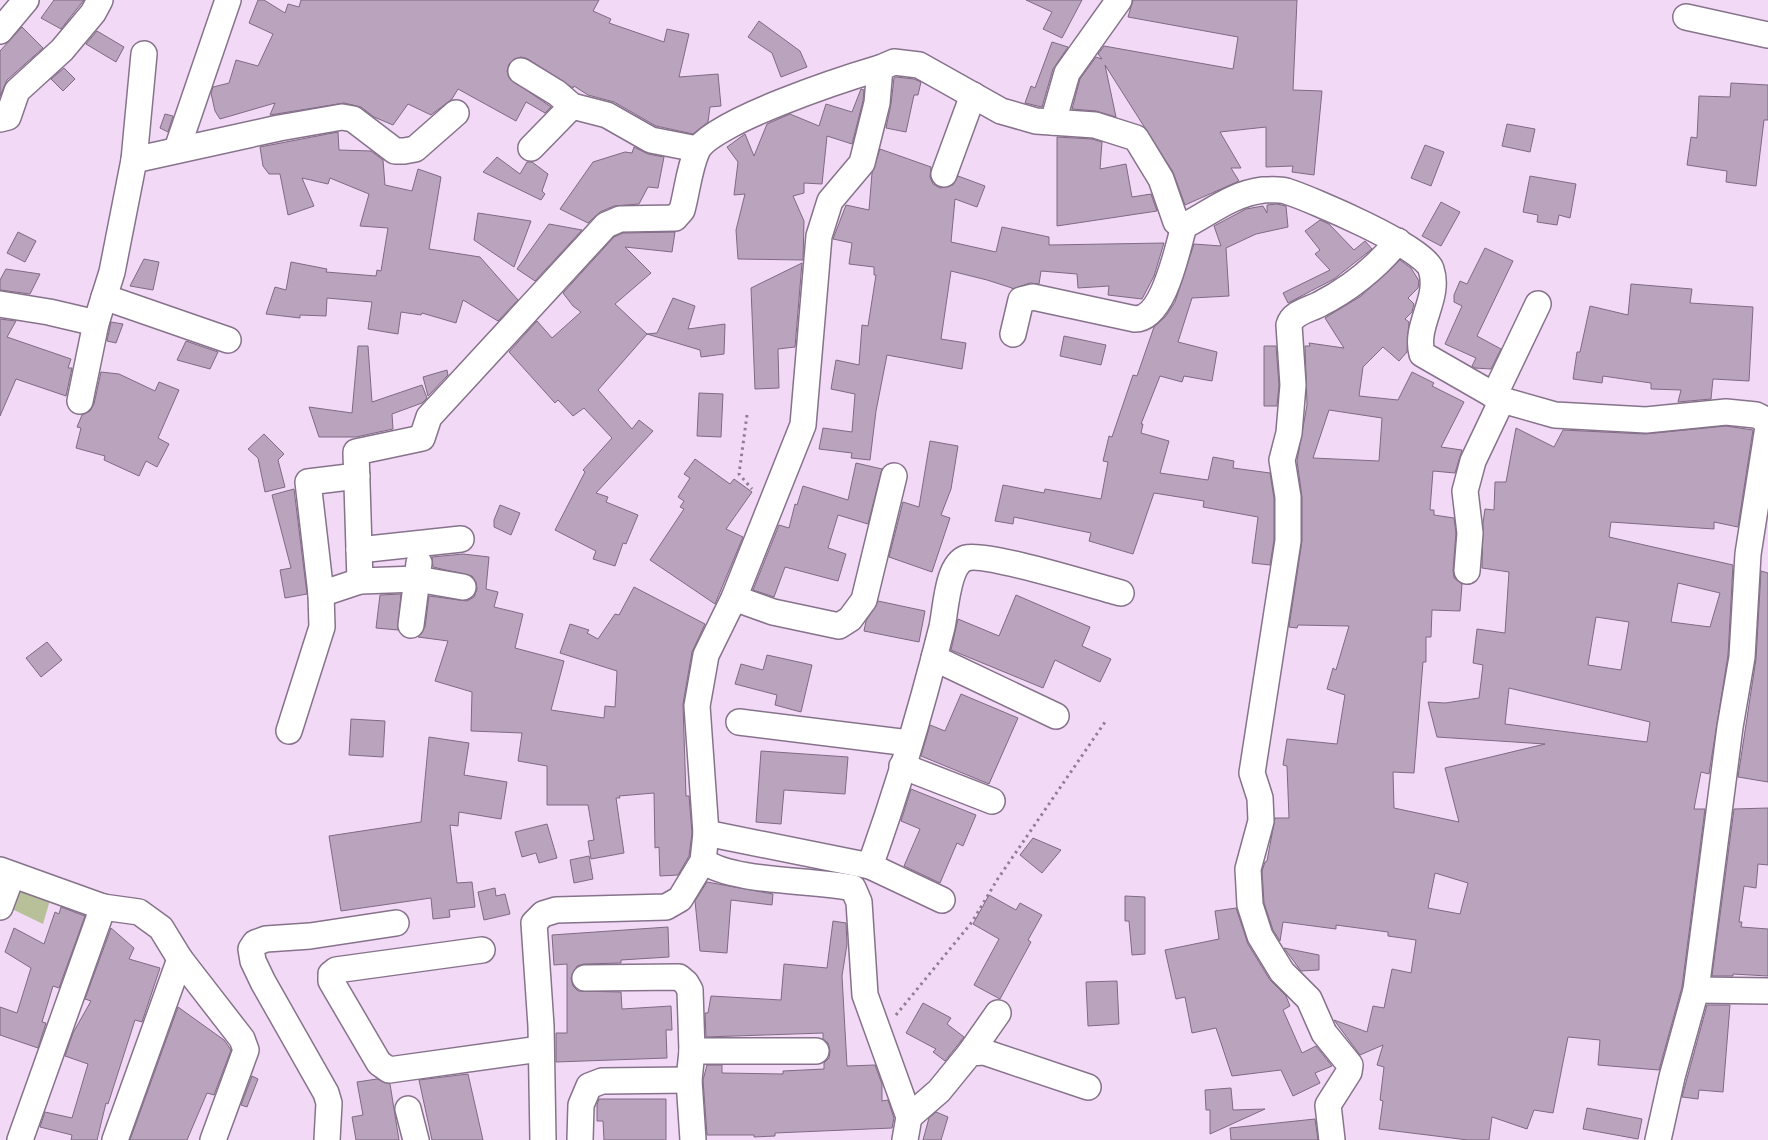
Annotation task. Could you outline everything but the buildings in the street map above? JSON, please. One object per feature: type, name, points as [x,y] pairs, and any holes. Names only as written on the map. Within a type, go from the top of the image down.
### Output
[{"type":"street","points":[[0,31],[26,0]]},
{"type":"street","points":[[0,119],[8,117],[17,91],[62,50],[93,13],[100,0]]},
{"type":"street","points":[[177,149],[228,0]]},
{"type":"street","points":[[1053,122],[1067,73],[1119,0]]},
{"type":"street","points":[[1686,17],[1768,35]]},
{"type":"street","points":[[80,401],[96,323],[112,272],[134,160],[144,54]]},
{"type":"street","points":[[360,581],[356,452],[422,438],[429,417],[606,225],[620,219],[676,218],[682,210],[697,149],[727,126],[797,96],[894,62],[919,65],[1001,111],[1036,121],[1095,125],[1136,138],[1160,179],[1176,222],[1184,226]]},
{"type":"street","points":[[543,1140],[534,923],[543,914],[556,910],[666,907],[680,899],[703,861],[706,833],[697,706],[706,655],[734,598],[803,425],[819,236],[830,201],[862,163],[877,103],[880,68]]},
{"type":"street","points":[[521,71],[557,93],[572,106],[606,115],[651,140],[697,149]]},
{"type":"street","points":[[944,174],[973,95]]},
{"type":"street","points":[[531,148],[572,106]]},
{"type":"street","points":[[134,160],[279,128],[347,117],[395,151],[404,151],[414,149],[456,113]]},
{"type":"street","points":[[1013,334],[1021,300],[1034,297],[1135,319],[1148,317],[1157,306],[1168,280],[1184,226],[1226,201],[1262,190],[1284,190],[1327,206],[1398,241],[1425,259],[1431,268],[1435,284],[1420,337],[1422,354],[1498,398],[1555,415],[1646,420],[1726,412],[1756,415],[1766,420],[1768,427],[1760,536],[1748,554],[1742,657],[1730,727],[1696,990],[1672,1077],[1658,1140]]},
{"type":"street","points":[[1332,1140],[1328,1105],[1349,1072],[1350,1065],[1324,1033],[1309,999],[1282,972],[1260,936],[1250,905],[1248,869],[1261,821],[1260,798],[1252,773],[1288,541],[1288,497],[1282,460],[1289,433],[1293,385],[1289,325],[1297,314],[1344,292],[1382,261],[1398,241]]},
{"type":"street","points":[[104,297],[228,340]]},
{"type":"street","points":[[0,304],[49,312],[96,323]]},
{"type":"street","points":[[1467,571],[1470,533],[1465,491],[1473,461],[1538,304]]},
{"type":"street","points":[[288,731],[322,627],[321,594],[308,482],[357,476]]},
{"type":"street","points":[[734,598],[773,612],[839,626],[850,619],[864,600],[894,476]]},
{"type":"street","points":[[359,550],[461,539]]},
{"type":"street","points":[[411,624],[422,543]]},
{"type":"street","points":[[870,866],[934,658],[951,578],[958,564],[967,558],[996,560],[1121,593]]},
{"type":"street","points":[[321,594],[360,581],[417,579],[463,587]]},
{"type":"street","points":[[934,658],[1056,716]]},
{"type":"street","points":[[739,722],[905,754],[992,801]]},
{"type":"street","points":[[706,833],[870,866],[942,900]]},
{"type":"street","points":[[703,861],[712,867],[730,873],[825,882],[853,888],[858,902],[865,995],[907,1129]]},
{"type":"street","points":[[0,907],[6,873],[103,907],[138,912],[161,928],[180,959],[242,1039],[246,1050],[213,1140]]},
{"type":"street","points":[[20,1140],[103,907]]},
{"type":"street","points":[[327,1140],[329,1102],[326,1093],[263,982],[253,962],[251,948],[255,943],[266,939],[310,936],[396,923]]},
{"type":"street","points":[[482,950],[336,970],[331,974],[331,981],[379,1064],[389,1070],[540,1049]]},
{"type":"street","points":[[115,1140],[180,959]]},
{"type":"street","points":[[585,978],[679,977],[686,983],[690,990],[692,1051],[689,1080],[693,1140]]},
{"type":"street","points":[[1696,990],[1768,991]]},
{"type":"street","points":[[907,1129],[970,1053],[998,1013]]},
{"type":"street","points":[[692,1051],[816,1050]]},
{"type":"street","points":[[970,1053],[984,1052],[1088,1087]]},
{"type":"street","points":[[580,1140],[581,1105],[590,1086],[602,1081],[689,1080]]},
{"type":"street","points":[[408,1109],[416,1140]]},
{"type":"path","points":[[747,415],[739,474],[770,508]]},
{"type":"path","points":[[879,1038],[913,993],[972,922],[997,880],[1105,722]]},
{"type":"green space","points":[[21,888],[50,900],[43,924],[12,909]]}]
